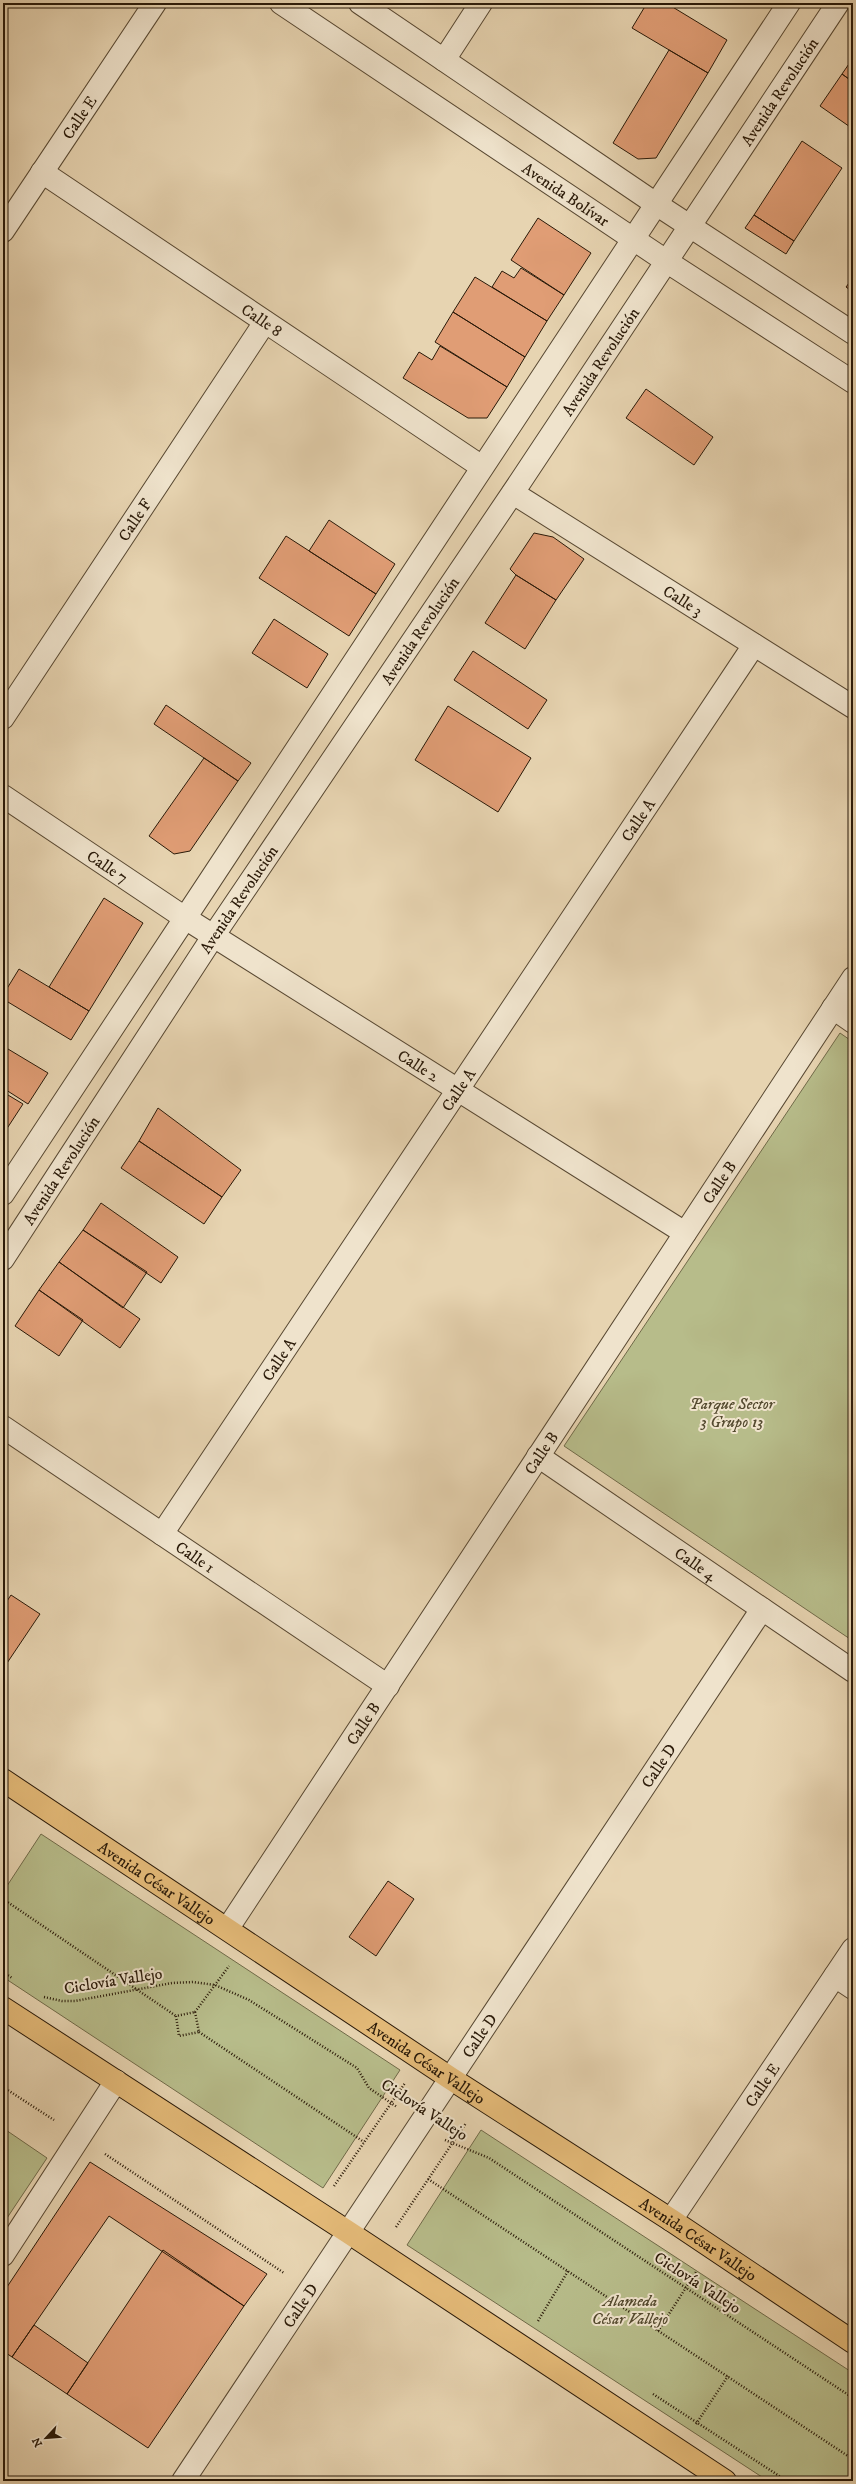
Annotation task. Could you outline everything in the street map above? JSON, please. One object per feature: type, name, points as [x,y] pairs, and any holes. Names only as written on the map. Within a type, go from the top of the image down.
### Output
[{"type":"main road","name":"Avenida César Vallejo","points":[[3,1780],[228,1928],[450,2078],[672,2220],[853,2342]]},
{"type":"main road","points":[[3,2008],[379,2252],[724,2481]]},
{"type":"street","name":"Calle E","points":[[3,231],[155,3]]},
{"type":"street","name":"Avenida Bolívar","points":[[281,3],[666,261],[853,382]]},
{"type":"street","points":[[360,3],[656,204],[853,333]]},
{"type":"street","points":[[444,60],[481,3]]},
{"type":"street","name":"Avenida Revolución","points":[[3,1194],[789,3]]},
{"type":"street","name":"Avenida Revolución","points":[[3,1259],[214,935],[512,493],[838,3]]},
{"type":"street","name":"Calle 8","points":[[42,172],[482,467]]},
{"type":"street","name":"Calle F","points":[[3,718],[265,322]]},
{"type":"street","name":"Calle 3","points":[[512,493],[853,707]]},
{"type":"street","name":"Calle A","points":[[162,1534],[754,645]]},
{"type":"street","name":"Calle 7","points":[[3,796],[185,918],[214,935]]},
{"type":"street","name":"Calle 2","points":[[214,935],[685,1233]]},
{"type":"street","name":"Calle B","points":[[228,1928],[853,978]]},
{"type":"street","points":[[833,1008],[853,1022]]},
{"type":"street","name":"Calle 1","points":[[3,1427],[388,1686]]},
{"type":"street","name":"Calle 4","points":[[538,1456],[853,1671]]},
{"type":"street","name":"Calle D","points":[[183,2481],[762,1609]]},
{"type":"street","name":"Calle E","points":[[672,2220],[853,1949]]},
{"type":"street","points":[[835,1976],[853,1988]]},
{"type":"street","points":[[3,2255],[116,2081]]},
{"type":"path","points":[[3,1899],[176,2016],[179,2036],[199,2032],[364,2142]]},
{"type":"path","points":[[176,2016],[195,2012],[248,1942]]},
{"type":"path","points":[[3,1972],[15,1980]]},
{"type":"path","name":"Ciclovía Vallejo","points":[[38,1994],[62,2001],[75,2001],[138,1989],[193,1982],[215,1985],[249,2000],[358,2068],[369,2088],[420,2124],[452,2145],[489,2158],[853,2398]]},
{"type":"path","points":[[195,2012],[199,2032]]},
{"type":"path","points":[[316,2211],[422,2059]]},
{"type":"path","points":[[3,2086],[310,2290]]},
{"type":"path","points":[[379,2252],[483,2098]]},
{"type":"path","points":[[428,2179],[852,2458],[853,2466]]},
{"type":"path","points":[[658,2331],[712,2248]]},
{"type":"path","points":[[538,2321],[568,2271]]},
{"type":"path","points":[[679,2451],[728,2376]]},
{"type":"green space","name":"Parque Sector 3 Grupo 13","points":[[840,1033],[853,1042],[853,1641],[564,1446]]},
{"type":"green space","points":[[41,1834],[400,2070],[323,2188],[3,1977],[3,1892]]},
{"type":"green space","points":[[3,2128],[47,2158],[3,2224]]},
{"type":"green space","name":"Alameda César Vallejo","points":[[481,2130],[853,2373],[853,2481],[768,2481],[407,2245]]},
{"type":"building","points":[[647,3],[666,3],[727,40],[708,73],[632,28]]},
{"type":"building","points":[[669,50],[708,73],[656,158],[638,159],[613,143]]},
{"type":"building","points":[[853,58],[853,82],[842,74]]},
{"type":"building","points":[[842,74],[853,82],[853,129],[820,106]]},
{"type":"building","points":[[802,141],[842,168],[794,241],[754,215]]},
{"type":"building","points":[[754,215],[794,241],[786,254],[745,228]]},
{"type":"building","points":[[538,218],[591,253],[564,295],[511,260]]},
{"type":"building","points":[[521,268],[564,295],[547,321],[492,287],[502,271],[514,278]]},
{"type":"building","points":[[475,277],[547,321],[525,357],[453,312]]},
{"type":"building","points":[[853,278],[853,292],[846,287]]},
{"type":"building","points":[[453,312],[525,357],[507,387],[435,342]]},
{"type":"building","points":[[440,346],[507,387],[487,418],[468,418],[403,378],[419,352],[432,360]]},
{"type":"building","points":[[646,389],[713,437],[694,465],[626,418]]},
{"type":"building","points":[[329,520],[395,564],[376,594],[309,551]]},
{"type":"building","points":[[534,533],[553,537],[584,559],[556,600],[516,575],[510,569]]},
{"type":"building","points":[[286,536],[376,594],[349,636],[259,578]]},
{"type":"building","points":[[516,575],[556,600],[525,649],[485,623]]},
{"type":"building","points":[[274,619],[328,654],[307,688],[252,653]]},
{"type":"building","points":[[473,651],[547,700],[528,729],[454,680]]},
{"type":"building","points":[[166,705],[251,763],[238,781],[154,724]]},
{"type":"building","points":[[448,706],[531,758],[498,812],[415,760]]},
{"type":"building","points":[[204,758],[238,781],[190,851],[174,854],[149,836]]},
{"type":"building","points":[[104,898],[143,923],[89,1011],[49,987]]},
{"type":"building","points":[[19,969],[89,1011],[71,1040],[3,999],[3,995]]},
{"type":"building","points":[[3,1046],[48,1073],[28,1104],[3,1088]]},
{"type":"building","points":[[3,1092],[23,1104],[6,1130],[3,1128]]},
{"type":"building","points":[[158,1108],[241,1170],[222,1197],[139,1141]]},
{"type":"building","points":[[139,1141],[222,1197],[204,1224],[121,1168]]},
{"type":"building","points":[[101,1203],[178,1257],[161,1283],[83,1230]]},
{"type":"building","points":[[83,1230],[147,1272],[123,1308],[59,1262]]},
{"type":"building","points":[[59,1262],[140,1319],[120,1348],[39,1290]]},
{"type":"building","points":[[39,1290],[83,1320],[59,1356],[15,1326]]},
{"type":"building","points":[[11,1595],[40,1614],[3,1669],[3,1607]]},
{"type":"building","points":[[388,1881],[414,1899],[376,1956],[349,1937]]},
{"type":"building","points":[[90,2162],[267,2274],[244,2306],[109,2216],[12,2357],[3,2351],[3,2293]]},
{"type":"building","points":[[163,2250],[244,2306],[148,2448],[67,2394]]},
{"type":"building","points":[[34,2325],[88,2363],[67,2394],[12,2357]]}]
